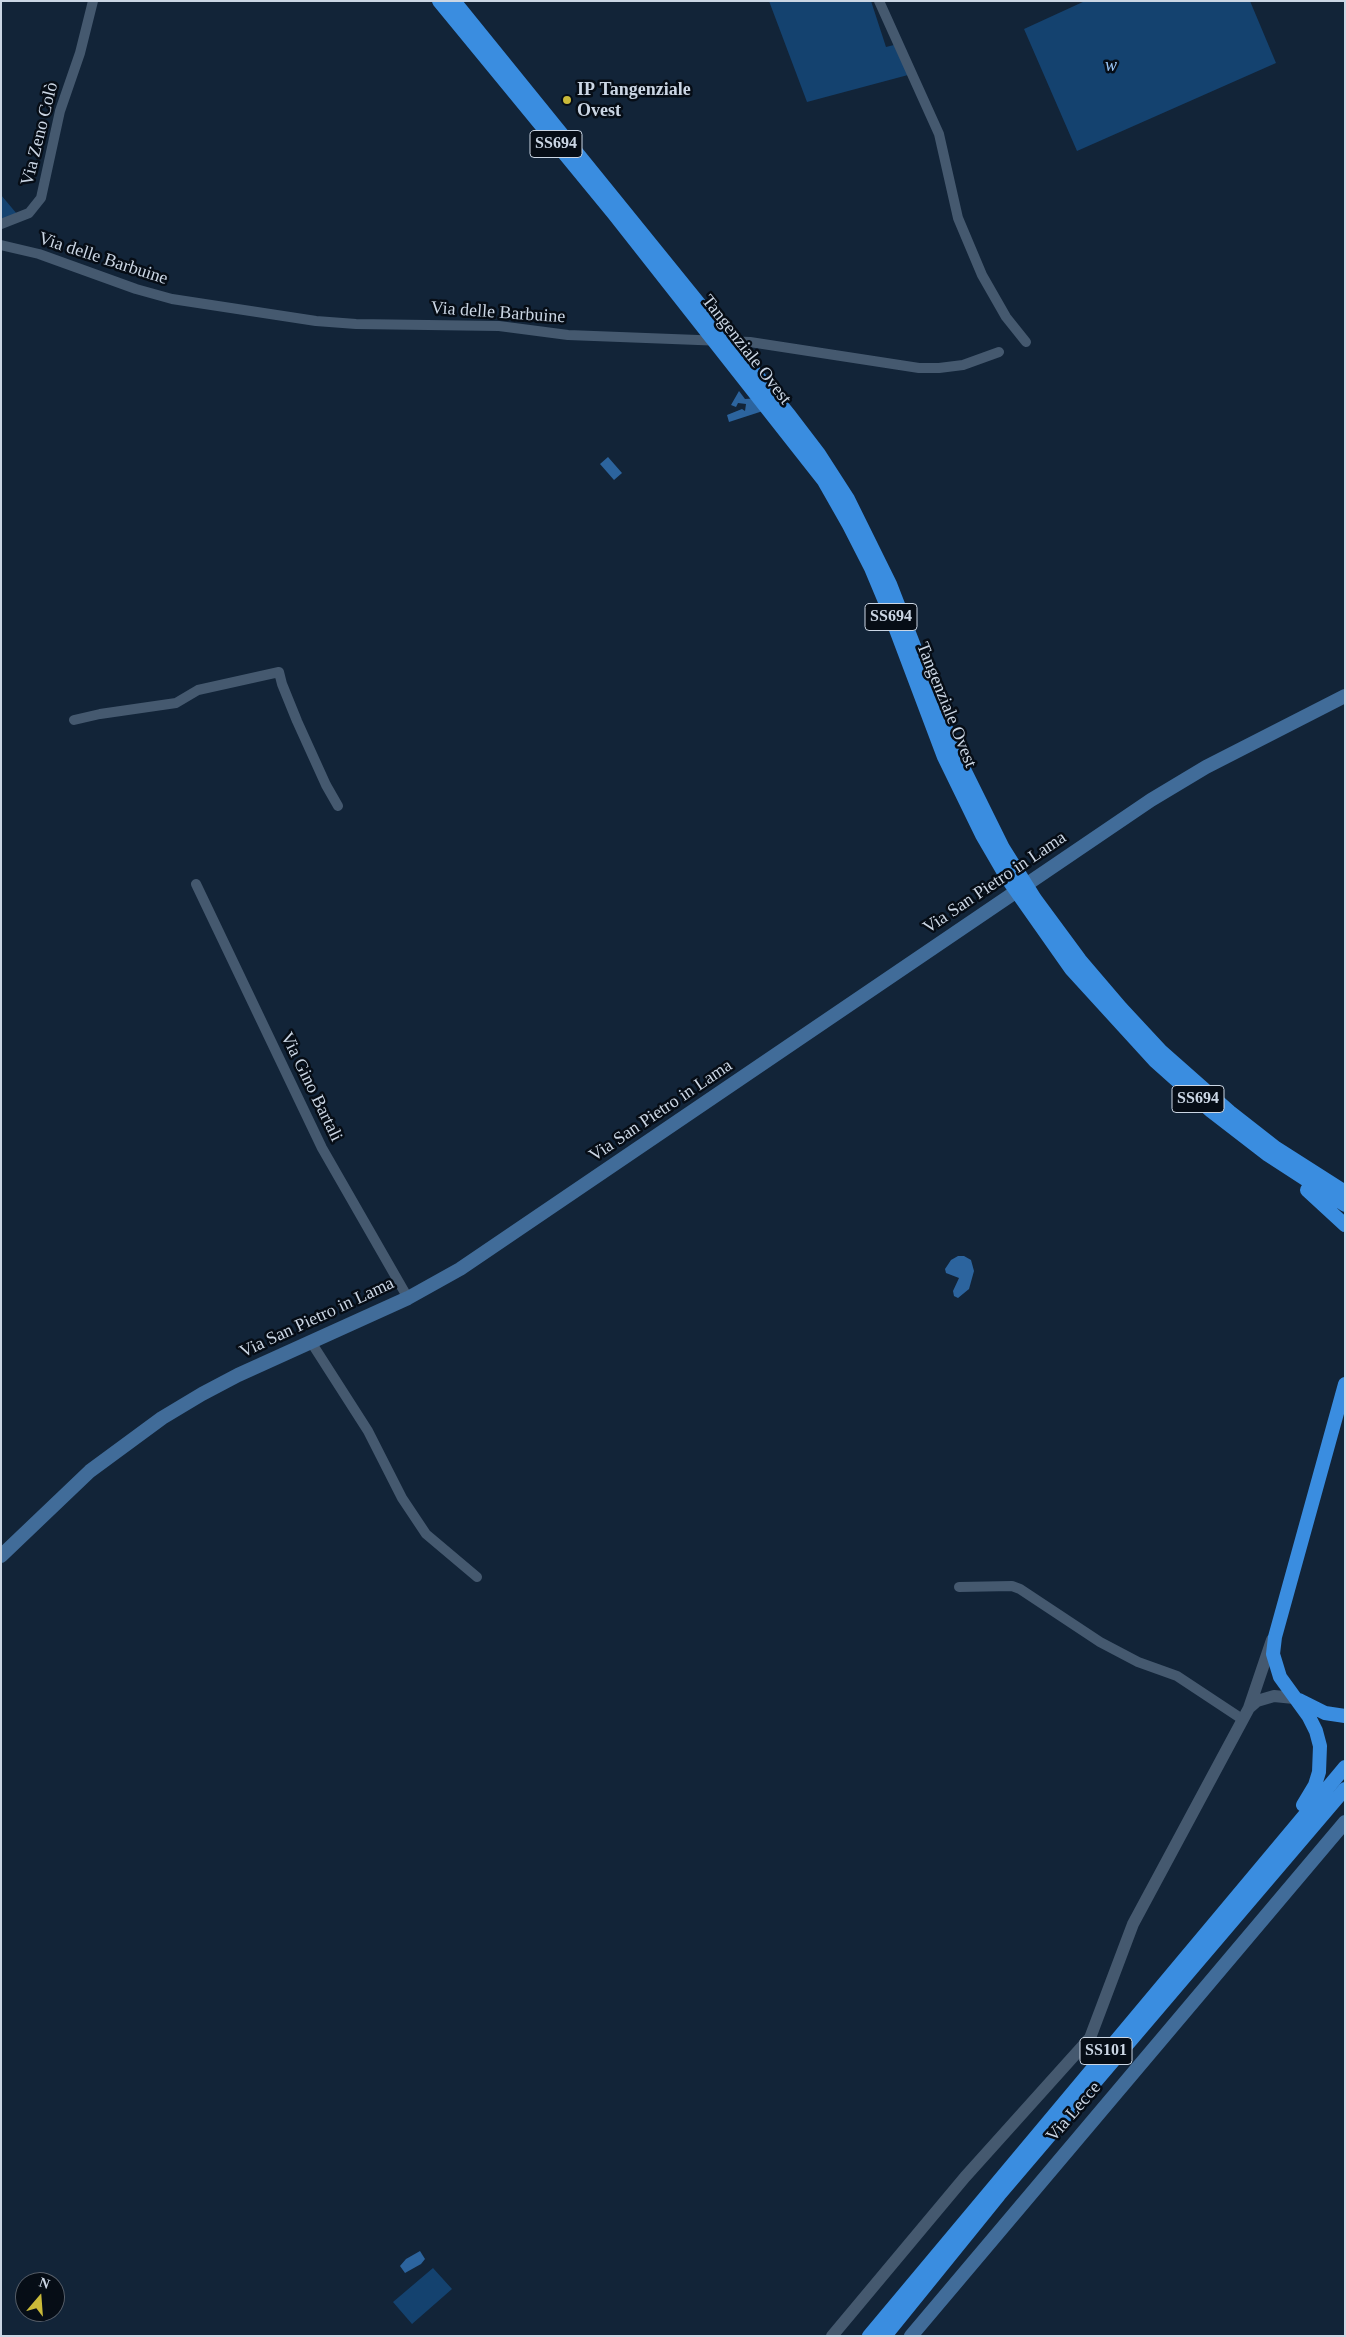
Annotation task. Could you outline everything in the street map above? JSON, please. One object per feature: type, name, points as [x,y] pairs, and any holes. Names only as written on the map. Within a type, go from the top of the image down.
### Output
[{"type":"highway","name":"Tangenziale Ovest","points":[[439,1],[677,285]]},
{"type":"highway","name":"Tangenziale Ovest","points":[[454,1],[677,285],[824,481],[849,525],[889,611],[925,711],[962,794],[1007,878],[1155,1061],[1242,1136],[1294,1173],[1345,1205]]},
{"type":"highway","name":"Tangenziale Ovest","points":[[1076,964],[1161,1051],[1230,1112],[1276,1148],[1345,1192]]},
{"type":"highway","points":[[1230,1112],[1249,1121],[1306,1161],[1345,1182]]},
{"type":"highway","points":[[1242,1136],[1260,1156],[1309,1191],[1345,1225]]},
{"type":"highway","points":[[1231,1901],[1240,1884],[1316,1785],[1320,1761],[1320,1746],[1312,1724],[1280,1677],[1273,1654],[1280,1618],[1345,1384]]},
{"type":"highway","points":[[1294,1698],[1325,1713],[1345,1716]]},
{"type":"highway","name":"SS101","points":[[869,2336],[1345,1767]]},
{"type":"highway","name":"SS101","points":[[886,2336],[999,2195],[1345,1789]]},
{"type":"main road","name":"Via San Pietro in Lama","points":[[1,1556],[90,1471],[132,1439],[202,1394],[408,1298],[460,1269],[1151,800],[1206,767],[1345,696]]},
{"type":"main road","name":"Via Lecce","points":[[910,2336],[1345,1822]]},
{"type":"street","name":"Via Zeno Colò","points":[[1,224],[29,212],[41,198],[60,111],[74,73],[93,1]]},
{"type":"street","points":[[879,1],[939,134],[958,218],[982,275],[1006,318],[1026,342]]},
{"type":"street","name":"Via delle Barbuine","points":[[1,245],[39,254],[136,289],[172,299],[316,321],[356,324],[499,326],[568,335],[750,342],[919,368],[940,368],[963,364],[999,352]]},
{"type":"street","points":[[74,720],[100,714],[176,703],[198,690],[279,672],[297,721],[326,785],[338,806]]},
{"type":"street","name":"Via Gino Bartali","points":[[196,884],[322,1148],[408,1298]]},
{"type":"street","points":[[311,1342],[368,1431],[402,1498],[426,1534],[477,1577]]},
{"type":"street","points":[[959,1587],[1012,1586],[1020,1589],[1100,1642],[1138,1662],[1177,1676],[1242,1719]]},
{"type":"street","points":[[832,2336],[965,2177],[1090,2038],[1133,1924],[1249,1708],[1280,1618]]},
{"type":"street","points":[[1249,1708],[1257,1701],[1274,1696],[1294,1698]]},
{"type":"green space","points":[[769,1],[871,1],[886,47],[894,45],[908,75],[807,102]]},
{"type":"green space","name":"w","points":[[1085,1],[1250,1],[1276,63],[1077,151],[1024,29]]},
{"type":"green space","points":[[1,195],[17,214],[1,222]]},
{"type":"green space","points":[[433,2268],[452,2289],[412,2324],[393,2302]]},
{"type":"shaded area","points":[[739,391],[745,399],[759,398],[769,409],[729,422],[727,415],[742,409],[745,411],[746,404],[738,403],[736,407],[731,405]]},
{"type":"shaded area","points":[[608,457],[622,473],[614,480],[600,464]]},
{"type":"shaded area","points":[[958,1256],[964,1256],[971,1260],[974,1271],[969,1289],[958,1298],[954,1296],[953,1291],[959,1278],[946,1273],[945,1269],[951,1260]]},
{"type":"shaded area","points":[[420,2251],[425,2259],[421,2264],[405,2273],[400,2266],[406,2259]]},
{"type":"place","name":"IP Tangenziale Ovest","points":[[567,100]]}]
